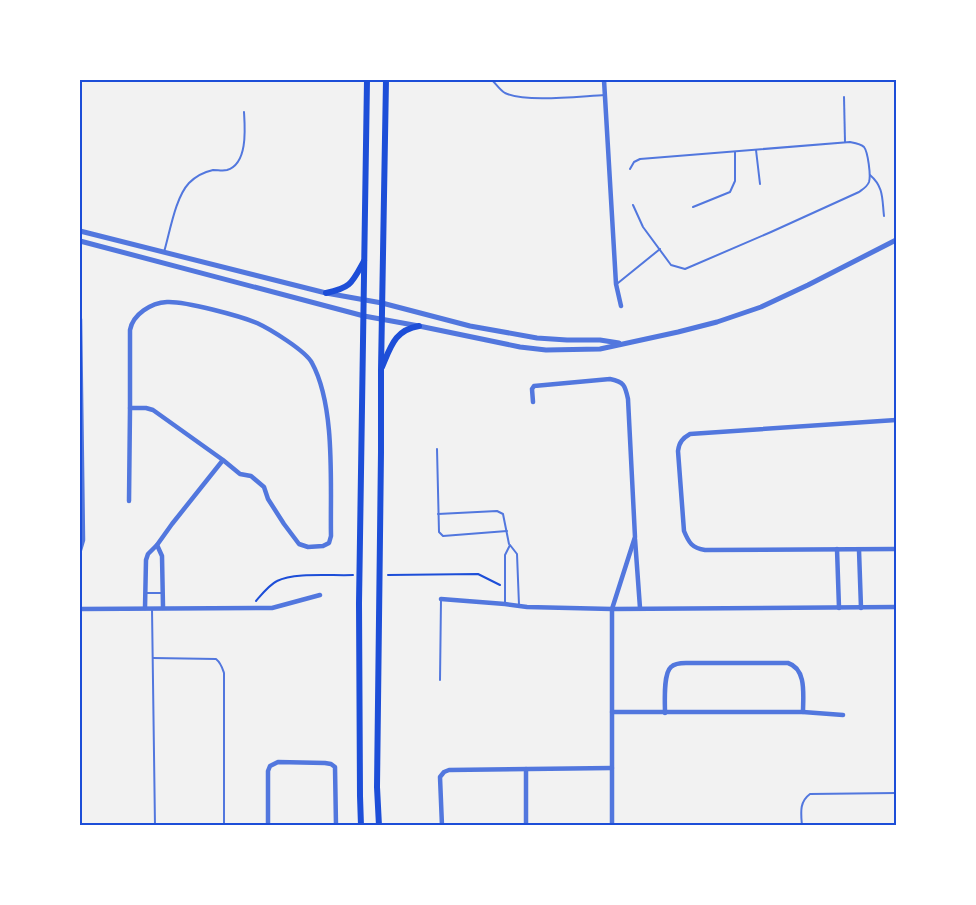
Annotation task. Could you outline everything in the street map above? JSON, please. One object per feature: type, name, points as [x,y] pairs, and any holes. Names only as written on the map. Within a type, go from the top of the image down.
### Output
[{"type":"main road","points":[[361,825],[359,603],[367,80]]},
{"type":"main road","points":[[379,825],[377,787],[386,80]]},
{"type":"main road","points":[[326,293],[346,287],[352,282],[365,259]]},
{"type":"main road","points":[[381,370],[391,345],[398,335],[410,327],[419,326]]},
{"type":"street","points":[[604,80],[616,284],[621,306]]},
{"type":"street","points":[[80,231],[326,293],[382,303],[510,334],[537,339],[600,340],[623,344]]},
{"type":"street","points":[[80,241],[364,316],[520,347],[546,350],[600,349],[717,322],[761,307],[897,240]]},
{"type":"street","points":[[161,262],[164,252]]},
{"type":"street","points":[[129,501],[130,330],[133,319],[138,314],[167,302],[257,323],[306,355],[312,362],[327,415],[331,536],[329,543],[323,546],[308,547],[299,544],[268,499],[264,486],[251,476],[240,474],[153,410],[130,408]]},
{"type":"street","points":[[80,319],[83,540],[80,550]]},
{"type":"street","points":[[533,402],[532,389],[534,386],[609,379],[618,381],[626,389],[640,608]]},
{"type":"street","points":[[897,420],[690,434],[684,437],[679,444],[678,452],[684,531],[687,540],[694,548],[705,550],[897,549]]},
{"type":"street","points":[[145,608],[148,554],[223,460]]},
{"type":"street","points":[[612,825],[612,609],[635,537]]},
{"type":"street","points":[[157,545],[162,556],[163,608]]},
{"type":"street","points":[[837,549],[839,608]]},
{"type":"street","points":[[859,550],[861,608]]},
{"type":"street","points":[[80,609],[272,608],[320,595]]},
{"type":"street","points":[[441,599],[519,606],[612,609],[897,607]]},
{"type":"street","points":[[665,713],[667,672],[671,666],[678,663],[793,664],[799,670],[802,681],[803,712]]},
{"type":"street","points":[[612,712],[803,712],[843,715]]},
{"type":"street","points":[[268,825],[268,771],[270,766],[278,762],[325,763],[335,767],[336,825]]},
{"type":"street","points":[[442,825],[440,777],[449,770],[612,768]]},
{"type":"street","points":[[526,769],[526,825]]},
{"type":"lane","points":[[492,80],[503,92],[517,97],[552,98],[605,94]]},
{"type":"lane","points":[[844,98],[845,142]]},
{"type":"lane","points":[[164,252],[180,199],[188,185],[205,172],[228,170],[236,165],[242,154],[245,138],[244,112]]},
{"type":"lane","points":[[630,169],[634,162],[640,159],[845,142],[856,143],[864,147],[870,175],[866,187],[859,192],[685,269],[671,265],[643,227],[633,205]]},
{"type":"lane","points":[[756,150],[760,184]]},
{"type":"lane","points":[[693,207],[730,192],[735,181],[735,152]]},
{"type":"lane","points":[[870,175],[880,187],[884,216]]},
{"type":"lane","points":[[616,284],[660,249]]},
{"type":"lane","points":[[437,449],[439,532],[443,536],[507,531]]},
{"type":"lane","points":[[438,514],[497,511],[503,514],[510,545],[517,554],[519,606]]},
{"type":"lane","points":[[505,604],[505,555],[510,545]]},
{"type":"lane","points":[[146,593],[163,593]]},
{"type":"lane","points":[[440,680],[441,599]]},
{"type":"lane","points":[[152,608],[155,825]]},
{"type":"lane","points":[[153,658],[216,659],[222,667],[224,673],[224,825]]},
{"type":"lane","points":[[802,825],[801,806],[803,800],[810,794],[897,793]]},
{"type":"path","points":[[462,575],[478,574],[505,588]]},
{"type":"path","points":[[244,608],[256,601],[275,581],[298,576]]}]
